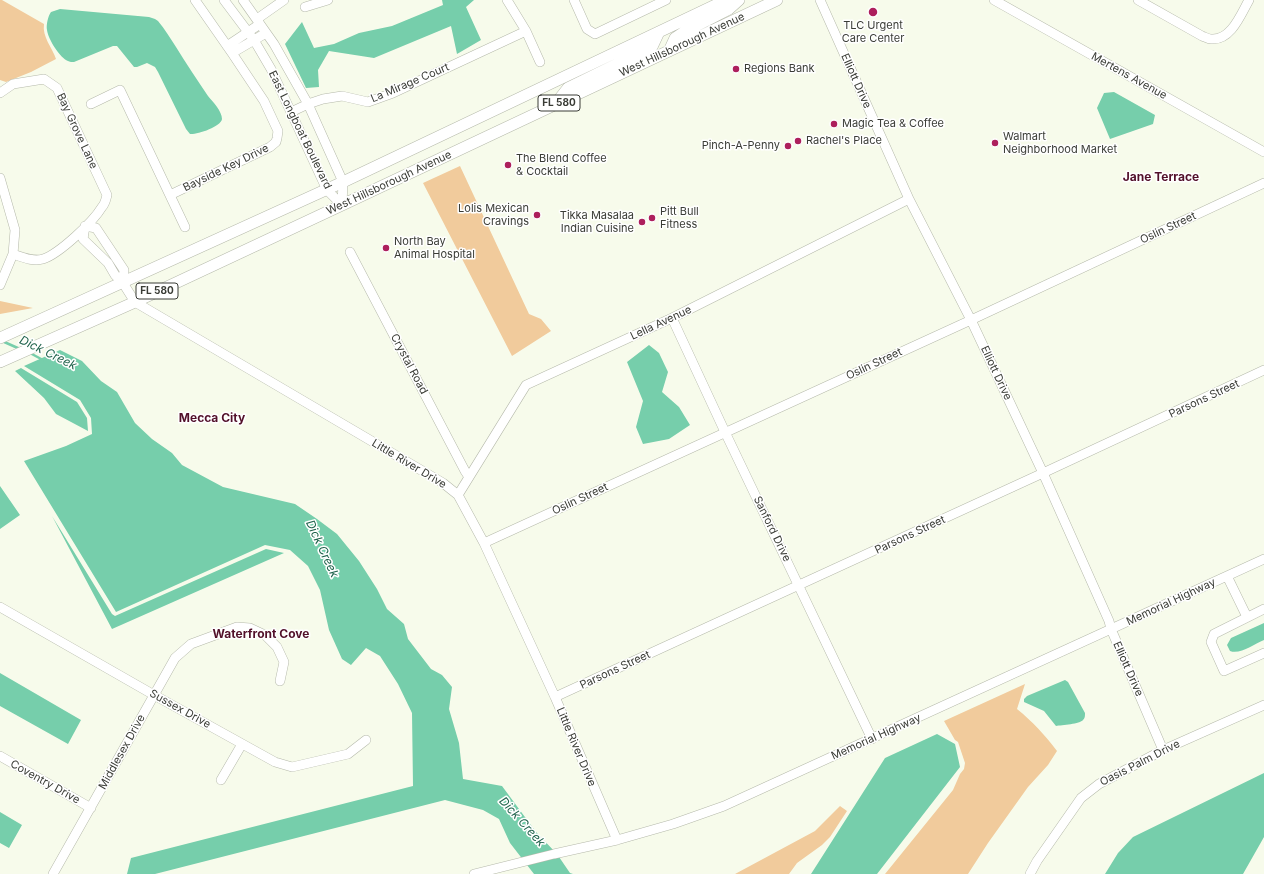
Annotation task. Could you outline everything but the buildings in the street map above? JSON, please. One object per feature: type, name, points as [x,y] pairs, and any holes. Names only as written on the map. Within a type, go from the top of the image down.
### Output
[{"type":"main road","name":"West Hillsborough Avenue","points":[[0,338],[327,190],[726,0]]},
{"type":"main road","points":[[669,51],[675,38],[729,9],[739,0]]},
{"type":"main road","name":"West Hillsborough Avenue","points":[[0,362],[134,302],[777,0]]},
{"type":"main road","points":[[555,104],[568,88],[652,47],[660,32]]},
{"type":"street","name":"Bayside Key Drive","points":[[170,195],[270,147],[276,142],[278,134],[276,126],[264,101],[230,49],[194,0]]},
{"type":"street","name":"East Longboat Boulevard","points":[[224,0],[254,40],[271,69],[327,190],[342,205]]},
{"type":"street","name":"East Longboat Boulevard","points":[[243,0],[274,44],[308,104],[343,182],[342,205]]},
{"type":"street","points":[[230,49],[258,21],[284,0]]},
{"type":"street","points":[[305,7],[328,0]]},
{"type":"street","points":[[507,0],[526,31],[540,62]]},
{"type":"street","points":[[574,0],[587,29],[595,34],[666,0]]},
{"type":"street","name":"Elliott Drive","points":[[820,0],[909,199],[971,320],[1043,473],[1109,621],[1111,629],[1163,750]]},
{"type":"street","name":"Mertens Avenue","points":[[994,0],[1264,152]]},
{"type":"street","points":[[1138,0],[1202,36],[1211,39],[1221,38],[1230,32],[1249,0]]},
{"type":"street","name":"La Mirage Court","points":[[291,112],[323,99],[342,96],[368,102],[394,93],[526,31]]},
{"type":"street","points":[[230,49],[254,40],[266,33]]},
{"type":"street","name":"Bay Grove Lane","points":[[0,92],[13,84],[44,79],[57,88],[107,195],[103,206],[59,251],[43,259],[34,261],[13,254]]},
{"type":"street","name":"Bayside Key Drive","points":[[91,104],[120,90],[185,227]]},
{"type":"street","points":[[0,178],[15,230],[13,254],[0,286]]},
{"type":"street","name":"Oslin Street","points":[[484,543],[971,320],[1264,183]]},
{"type":"street","name":"Lella Avenue","points":[[458,495],[526,385],[672,318],[909,199]]},
{"type":"street","points":[[85,226],[96,228],[124,270],[123,283],[114,275],[108,263],[83,239],[85,226]]},
{"type":"street","points":[[91,247],[102,238]]},
{"type":"street","name":"Crystal Road","points":[[350,252],[469,477]]},
{"type":"street","name":"Little River Drive","points":[[123,283],[134,302],[443,483],[458,495],[484,543],[555,698],[616,840]]},
{"type":"street","name":"Sanford Drive","points":[[672,318],[872,739]]},
{"type":"street","name":"Parsons Street","points":[[555,698],[1264,370]]},
{"type":"street","name":"Memorial Highway","points":[[474,874],[616,840],[673,824],[724,806],[1264,559]]},
{"type":"street","points":[[1227,576],[1247,617]]},
{"type":"street","name":"Sussex Drive","points":[[0,607],[275,762],[292,767],[348,754],[366,740]]},
{"type":"street","points":[[1264,609],[1214,634],[1211,639],[1211,644],[1224,671],[1264,652]]},
{"type":"street","name":"Middlesex Drive","points":[[54,874],[175,658],[191,644],[237,627],[250,628],[265,635],[277,647],[284,662],[280,681]]},
{"type":"street","name":"Oasis Palm Drive","points":[[1030,874],[1037,861],[1081,798],[1099,784],[1163,750],[1264,705]]},
{"type":"street","points":[[221,780],[242,744]]},
{"type":"street","name":"Coventry Drive","points":[[0,756],[91,808]]},
{"type":"shaded area","points":[[0,0],[44,24],[44,33],[56,59],[31,72],[6,82],[0,80]]},
{"type":"shaded area","points":[[460,166],[529,314],[541,319],[551,331],[512,356],[423,183]]},
{"type":"shaded area","points":[[0,301],[33,308],[0,314]]},
{"type":"shaded area","points":[[1025,684],[1017,709],[1038,728],[1057,751],[1048,765],[1028,787],[968,874],[885,874],[953,790],[960,774],[964,769],[965,763],[958,742],[955,740],[944,721]]},
{"type":"shaded area","points":[[840,806],[847,811],[830,837],[822,845],[797,863],[789,874],[735,874],[815,831]]},
{"type":"water","points":[[442,0],[474,0],[466,7],[481,40],[457,54],[451,26],[374,58],[329,51],[318,70],[319,87],[306,88],[285,44],[302,22],[314,48],[334,44],[359,33],[392,26],[443,5]]},
{"type":"water","points":[[60,9],[149,17],[158,21],[219,110],[222,116],[221,122],[208,130],[190,134],[186,129],[155,67],[147,63],[134,67],[117,46],[113,46],[74,62],[69,62],[58,52],[48,34],[48,18],[51,12]]},
{"type":"water","points":[[1114,92],[1155,115],[1153,124],[1110,139],[1097,108],[1104,93]]},
{"type":"water","points":[[649,345],[659,353],[668,372],[662,392],[679,407],[690,425],[669,439],[643,444],[636,427],[643,401],[627,362]]},
{"type":"water","points":[[60,350],[82,361],[101,381],[117,392],[135,423],[152,439],[172,453],[182,465],[223,487],[295,504],[337,534],[359,561],[377,589],[387,609],[404,624],[408,639],[431,669],[442,675],[452,687],[449,709],[459,743],[463,779],[502,786],[536,832],[557,854],[570,873],[573,874],[534,874],[510,843],[499,819],[483,810],[445,800],[155,874],[127,874],[131,858],[413,786],[412,713],[398,684],[380,656],[366,648],[351,665],[342,659],[329,630],[320,590],[308,566],[290,550],[265,545],[116,612],[24,461],[66,446],[92,434],[91,418],[80,400],[24,366]]},
{"type":"water","points":[[21,368],[77,402],[87,418],[88,431],[56,414],[44,398],[15,371]]},
{"type":"water","points":[[0,486],[20,515],[0,529]]},
{"type":"water","points":[[52,516],[112,614],[115,616],[266,549],[284,553],[112,629]]},
{"type":"water","points":[[1264,623],[1264,640],[1238,652],[1230,651],[1227,645],[1231,638]]},
{"type":"water","points":[[0,673],[81,720],[68,744],[0,706]]},
{"type":"water","points":[[1065,680],[1068,682],[1085,713],[1085,717],[1083,720],[1078,722],[1056,726],[1044,711],[1024,702],[1024,699],[1027,696]]},
{"type":"water","points":[[937,734],[955,744],[960,767],[877,874],[811,874],[885,758]]},
{"type":"water","points":[[1264,773],[1264,837],[1243,874],[1105,874],[1118,853],[1133,837]]},
{"type":"water","points":[[0,812],[22,825],[9,848],[0,843]]},
{"type":"waterway","name":"Dick Creek","points":[[2,341],[20,349]]},
{"type":"waterway","name":"Dick Creek","points":[[30,353],[43,360]]},
{"type":"place","name":"TLC Urgent Care Center","points":[[873,12]]},
{"type":"place","name":"Regions Bank","points":[[736,69]]},
{"type":"place","name":"Magic Tea & Coffee","points":[[834,124]]},
{"type":"place","name":"Rachel's Place","points":[[798,141]]},
{"type":"place","name":"Walmart Neighborhood Market","points":[[995,143]]},
{"type":"place","name":"Pinch-A-Penny","points":[[788,146]]},
{"type":"place","name":"The Blend Coffee & Cocktail","points":[[508,165]]},
{"type":"place","name":"Lolis Mexican Cravings","points":[[537,215]]},
{"type":"place","name":"Pitt Bull Fitness","points":[[652,218]]},
{"type":"place","name":"Tikka Masalaa Indian Cuisine","points":[[642,222]]},
{"type":"place","name":"North Bay Animal Hospital","points":[[386,248]]},
{"type":"district","name":"Jane Terrace","points":[[1161,177]]},
{"type":"district","name":"Mecca City","points":[[212,418]]},
{"type":"district","name":"Waterfront Cove","points":[[261,634]]}]
